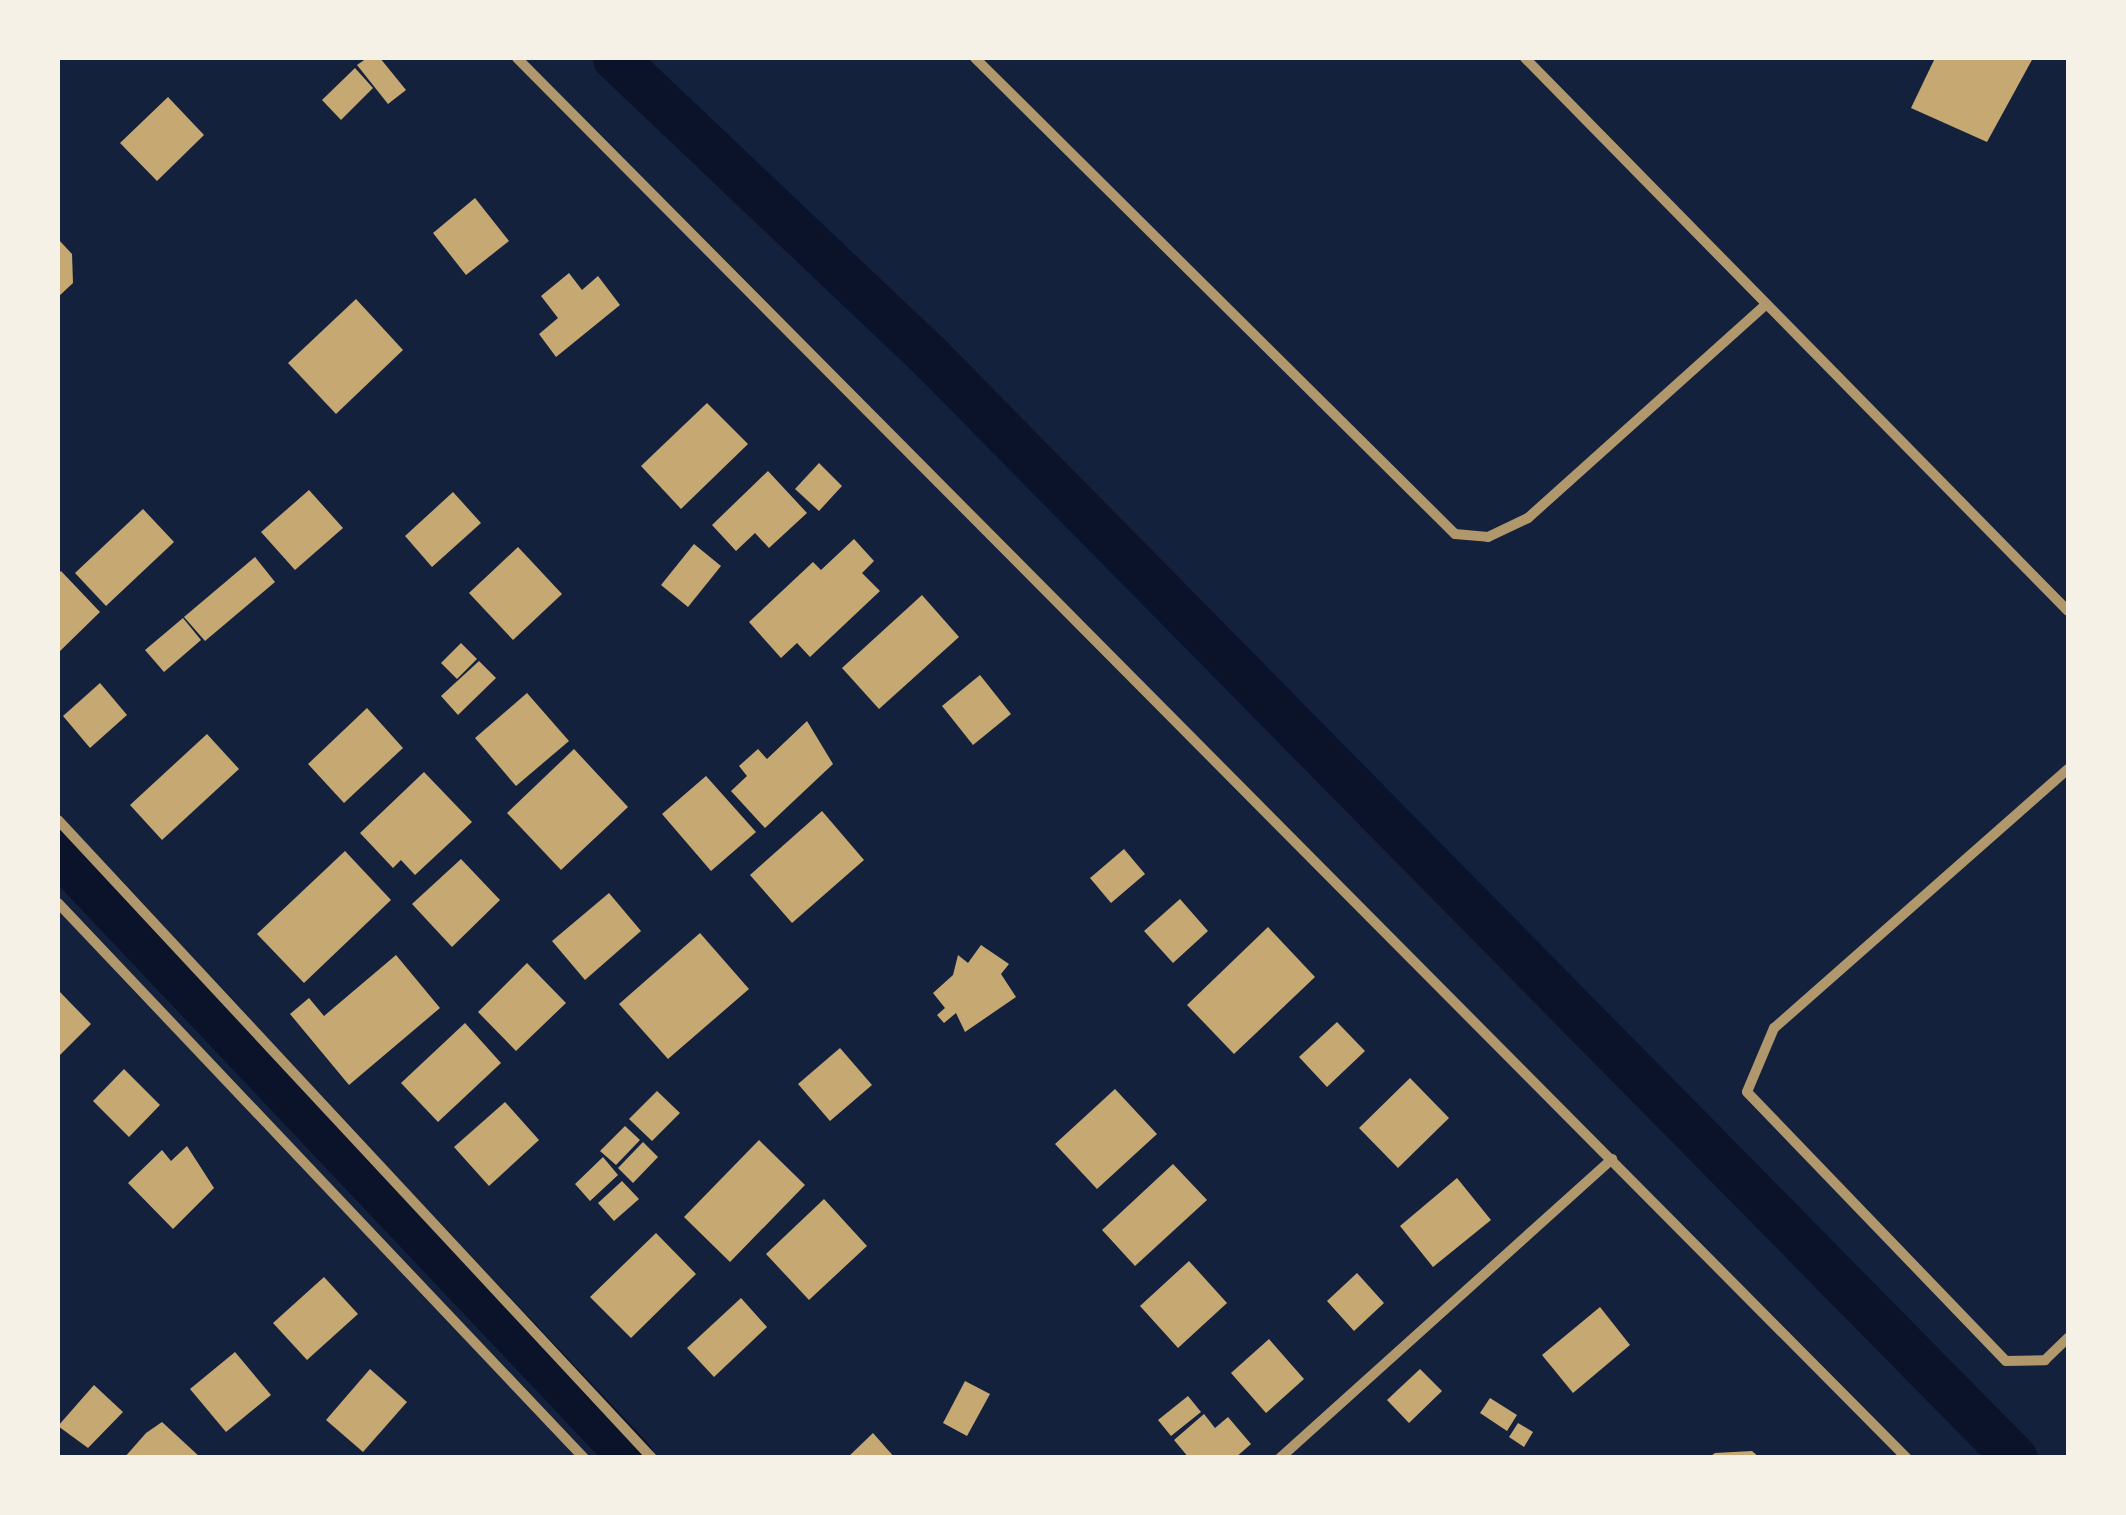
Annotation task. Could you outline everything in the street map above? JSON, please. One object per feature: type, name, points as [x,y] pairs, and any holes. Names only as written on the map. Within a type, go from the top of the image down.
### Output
[{"type":"street","points":[[517,58],[1907,1458]]},
{"type":"street","points":[[974,58],[1455,534],[1488,537],[1528,518],[1764,306]]},
{"type":"street","points":[[1525,58],[1764,306],[2068,611]]},
{"type":"street","points":[[2068,769],[1774,1028],[1747,1092],[2006,1361],[2045,1360],[2068,1338]]},
{"type":"street","points":[[58,820],[652,1458]]},
{"type":"street","points":[[58,902],[584,1458]]},
{"type":"street","points":[[1280,1458],[1612,1159]]},
{"type":"building","points":[[367,58],[380,58],[406,90],[388,104],[357,65]]},
{"type":"building","points":[[1935,58],[2033,58],[1987,142],[1911,108]]},
{"type":"building","points":[[355,68],[373,88],[341,120],[322,100]]},
{"type":"building","points":[[168,97],[204,135],[157,181],[120,143]]},
{"type":"building","points":[[475,198],[509,241],[466,275],[433,233]]},
{"type":"building","points":[[58,239],[72,254],[73,283],[58,297]]},
{"type":"building","points":[[569,273],[582,290],[598,276],[620,305],[556,357],[539,334],[558,318],[541,296]]},
{"type":"building","points":[[356,299],[403,350],[336,414],[288,363]]},
{"type":"building","points":[[707,403],[748,444],[681,509],[641,466]]},
{"type":"building","points":[[819,463],[842,486],[819,511],[795,489]]},
{"type":"building","points":[[768,471],[807,513],[769,548],[755,533],[736,551],[712,525]]},
{"type":"building","points":[[309,490],[343,528],[295,570],[261,532]]},
{"type":"building","points":[[453,492],[481,523],[432,567],[405,536]]},
{"type":"building","points":[[143,509],[174,542],[106,606],[75,573]]},
{"type":"building","points":[[854,539],[874,561],[862,573],[880,591],[810,657],[797,643],[781,658],[749,622],[813,562],[821,570]]},
{"type":"building","points":[[694,544],[721,566],[688,607],[661,585]]},
{"type":"building","points":[[518,547],[562,594],[513,640],[469,593]]},
{"type":"building","points":[[255,557],[275,582],[205,641],[184,617]]},
{"type":"building","points":[[61,571],[100,612],[58,653],[58,574]]},
{"type":"building","points":[[922,595],[959,637],[879,709],[842,668]]},
{"type":"building","points":[[183,618],[201,640],[164,672],[145,650]]},
{"type":"building","points":[[461,643],[477,659],[457,679],[441,663]]},
{"type":"building","points":[[479,661],[496,678],[458,715],[441,696]]},
{"type":"building","points":[[980,675],[1011,714],[973,745],[942,706]]},
{"type":"building","points":[[100,683],[127,715],[90,748],[63,716]]},
{"type":"building","points":[[527,693],[569,741],[516,786],[475,738]]},
{"type":"building","points":[[367,708],[403,748],[344,803],[308,764]]},
{"type":"building","points":[[807,721],[833,764],[765,828],[731,791],[747,776],[739,766],[758,749],[767,759]]},
{"type":"building","points":[[207,734],[239,769],[162,840],[130,805]]},
{"type":"building","points":[[574,749],[628,807],[561,870],[507,813]]},
{"type":"building","points":[[424,772],[472,822],[415,875],[401,860],[393,868],[360,833]]},
{"type":"building","points":[[706,776],[756,832],[711,871],[662,814]]},
{"type":"building","points":[[822,811],[864,860],[792,923],[750,875]]},
{"type":"building","points":[[1124,849],[1145,874],[1111,903],[1090,878]]},
{"type":"building","points":[[345,851],[391,900],[304,983],[257,934]]},
{"type":"building","points":[[461,859],[500,900],[452,947],[412,904]]},
{"type":"building","points":[[609,893],[641,931],[585,980],[552,941]]},
{"type":"building","points":[[1180,899],[1208,931],[1173,963],[1144,931]]},
{"type":"building","points":[[1268,927],[1315,977],[1234,1054],[1187,1005]]},
{"type":"building","points":[[700,933],[749,989],[668,1059],[619,1004]]},
{"type":"building","points":[[981,945],[1009,964],[1001,974],[1016,997],[965,1032],[956,1013],[944,1023],[937,1015],[945,1008],[933,993],[953,975],[958,955],[968,963]]},
{"type":"building","points":[[396,955],[440,1008],[349,1085],[290,1014],[309,998],[324,1016]]},
{"type":"building","points":[[527,963],[566,1003],[516,1051],[478,1012]]},
{"type":"building","points":[[58,990],[91,1024],[58,1057]]},
{"type":"building","points":[[1337,1022],[1365,1051],[1327,1087],[1299,1057]]},
{"type":"building","points":[[465,1023],[501,1063],[438,1122],[401,1083]]},
{"type":"building","points":[[840,1048],[872,1085],[830,1121],[798,1084]]},
{"type":"building","points":[[124,1069],[160,1105],[129,1137],[93,1101]]},
{"type":"building","points":[[1410,1078],[1449,1118],[1398,1168],[1359,1128]]},
{"type":"building","points":[[1115,1089],[1157,1134],[1097,1189],[1055,1144]]},
{"type":"building","points":[[657,1091],[680,1113],[652,1141],[629,1119]]},
{"type":"building","points":[[505,1102],[539,1140],[489,1186],[454,1147]]},
{"type":"building","points":[[625,1126],[640,1140],[616,1165],[600,1151]]},
{"type":"building","points":[[759,1140],[805,1185],[730,1262],[684,1217]]},
{"type":"building","points":[[643,1142],[658,1157],[633,1183],[618,1168]]},
{"type":"building","points":[[187,1146],[214,1188],[173,1229],[128,1183],[162,1150],[171,1161]]},
{"type":"building","points":[[603,1157],[618,1175],[590,1201],[575,1184]]},
{"type":"building","points":[[1173,1164],[1207,1200],[1135,1266],[1102,1230]]},
{"type":"building","points":[[1457,1178],[1491,1220],[1433,1267],[1400,1226]]},
{"type":"building","points":[[622,1181],[639,1199],[614,1221],[598,1203]]},
{"type":"building","points":[[824,1199],[867,1246],[809,1300],[766,1254]]},
{"type":"building","points":[[656,1233],[696,1274],[631,1338],[590,1297]]},
{"type":"building","points":[[1189,1261],[1227,1303],[1178,1348],[1140,1306]]},
{"type":"building","points":[[1357,1273],[1384,1303],[1354,1331],[1327,1301]]},
{"type":"building","points":[[324,1277],[358,1314],[307,1360],[273,1323]]},
{"type":"building","points":[[741,1298],[767,1327],[714,1377],[687,1348]]},
{"type":"building","points":[[1600,1307],[1630,1345],[1573,1393],[1542,1355]]},
{"type":"building","points":[[1269,1339],[1304,1379],[1266,1413],[1231,1373]]},
{"type":"building","points":[[235,1352],[271,1395],[226,1432],[190,1389]]},
{"type":"building","points":[[370,1369],[407,1402],[363,1452],[326,1420]]},
{"type":"building","points":[[1420,1369],[1442,1391],[1409,1423],[1387,1400]]},
{"type":"building","points":[[965,1381],[990,1394],[967,1436],[943,1423]]},
{"type":"building","points":[[94,1385],[123,1412],[88,1448],[58,1426]]},
{"type":"building","points":[[1188,1396],[1201,1412],[1171,1436],[1158,1420]]},
{"type":"building","points":[[1490,1398],[1517,1415],[1507,1431],[1480,1413]]},
{"type":"building","points":[[1204,1414],[1215,1428],[1228,1417],[1251,1444],[1235,1458],[1189,1458],[1174,1440]]},
{"type":"building","points":[[162,1422],[201,1458],[124,1458],[146,1433]]},
{"type":"building","points":[[1518,1423],[1533,1432],[1524,1447],[1509,1437]]},
{"type":"building","points":[[873,1433],[895,1458],[847,1458]]},
{"type":"building","points":[[1752,1451],[1760,1458],[1708,1458],[1715,1453]]},
{"type":"waterway","points":[[615,58],[931,358],[2015,1458]]},
{"type":"waterway","points":[[58,852],[631,1458]]}]
